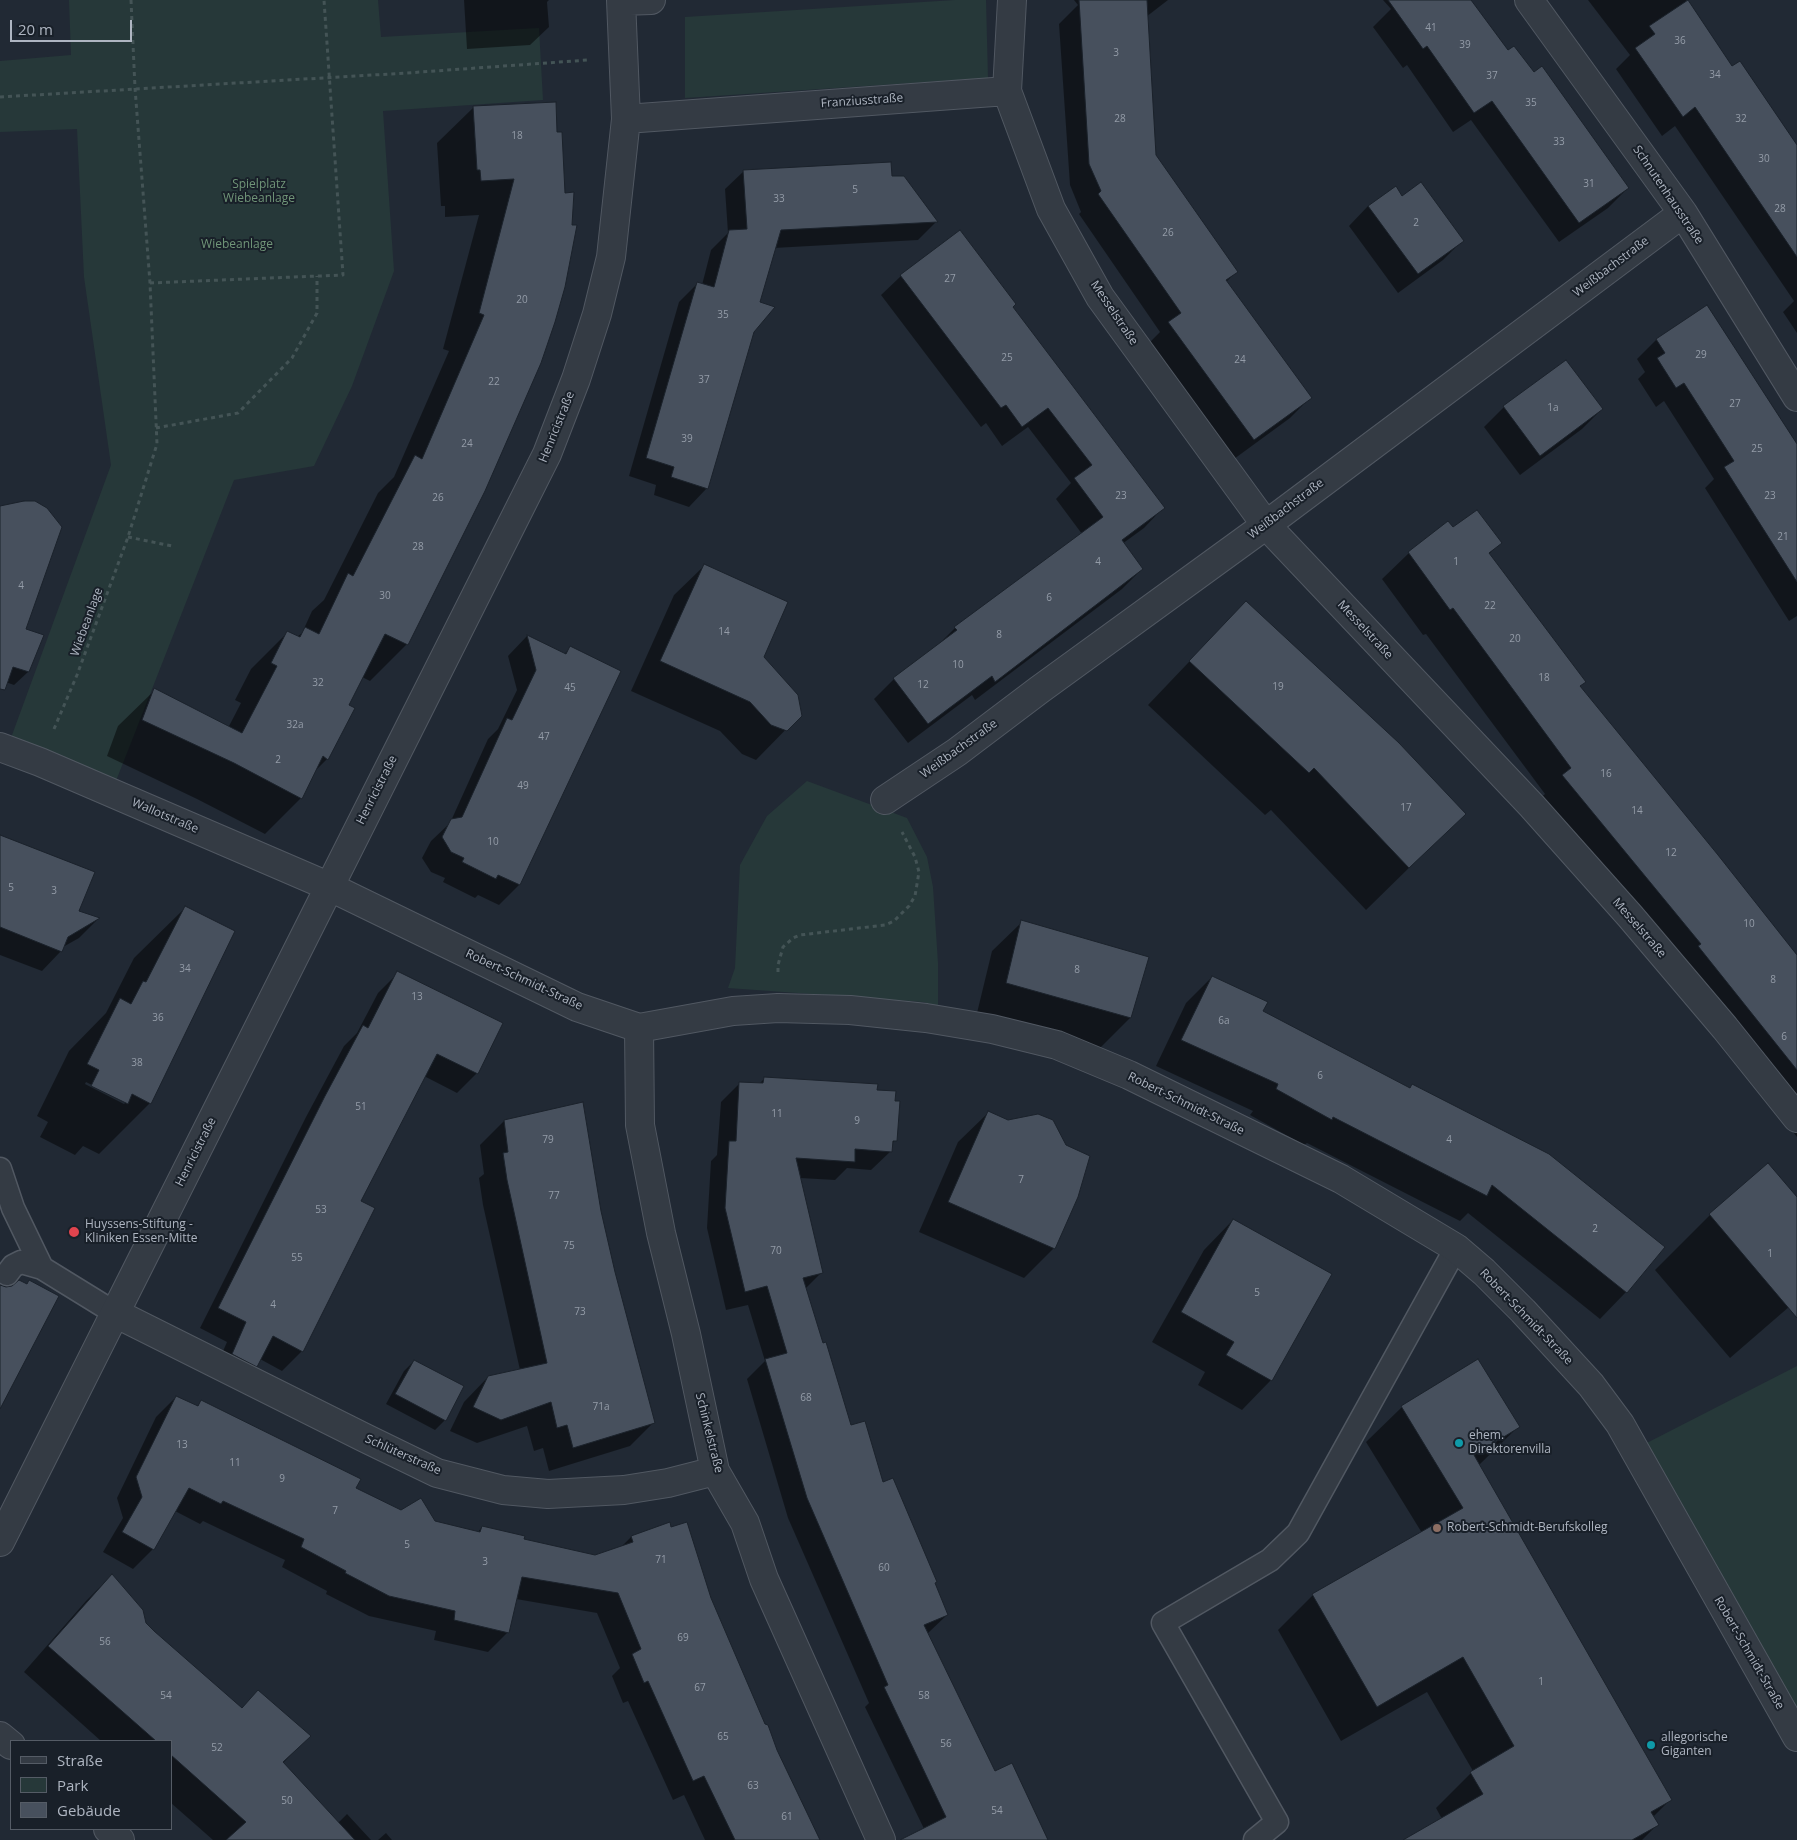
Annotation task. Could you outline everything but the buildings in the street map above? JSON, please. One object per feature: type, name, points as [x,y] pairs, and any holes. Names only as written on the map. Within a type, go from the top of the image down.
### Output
[{"type":"street","points":[[622,1],[651,0]]},
{"type":"street","points":[[1007,91],[1012,0]]},
{"type":"street","name":"Schnutenhausstraße","points":[[1529,0],[1683,213],[1797,397]]},
{"type":"street","name":"Henricistraße","points":[[0,1542],[328,886],[547,454],[579,370],[597,314],[611,257],[626,119],[622,1]]},
{"type":"street","name":"Franziusstraße","points":[[626,119],[1007,91]]},
{"type":"street","name":"Messelstraße","points":[[1007,91],[1051,209],[1100,297],[1266,525],[1532,806],[1725,1028],[1797,1118]]},
{"type":"street","name":"Weißbachstraße","points":[[885,800],[957,752],[1046,684],[1266,525],[1683,213]]},
{"type":"street","name":"Wallotstraße","points":[[0,748],[40,762],[328,886]]},
{"type":"street","name":"Robert-Schmidt-Straße","points":[[328,886],[577,1007],[639,1028],[733,1011],[778,1008],[850,1010],[926,1018],[992,1029],[1057,1045],[1130,1075],[1341,1179],[1456,1248],[1484,1272],[1591,1385],[1620,1424],[1797,1737]]},
{"type":"street","name":"Schinkelstraße","points":[[639,1028],[640,1125],[660,1233],[686,1334],[715,1471],[745,1523],[764,1579],[881,1840]]},
{"type":"street","name":"Schlüterstraße","points":[[115,1313],[437,1473],[503,1490],[548,1494],[624,1490],[668,1483],[715,1471]]},
{"type":"street","points":[[0,1736],[10,1744]]},
{"type":"street","points":[[109,1830],[120,1840]]},
{"type":"lane","points":[[0,1169],[14,1208],[42,1268]]},
{"type":"lane","points":[[1255,1840],[1277,1822],[1163,1623],[1270,1560],[1298,1533],[1456,1248]]},
{"type":"lane","points":[[7,1274],[13,1266],[21,1262],[42,1268],[115,1313]]},
{"type":"path","name":"Wiebeanlage","points":[[40,762],[77,675],[128,537],[157,444],[150,283],[131,0]]},
{"type":"path","points":[[150,283],[343,275],[324,0]]},
{"type":"path","points":[[0,97],[330,76],[407,73],[624,57]]},
{"type":"path","points":[[156,428],[238,413],[292,358],[317,313],[317,276]]},
{"type":"path","points":[[128,537],[172,546]]},
{"type":"path","points":[[778,965],[783,947],[793,938],[800,935],[885,924],[894,921],[901,914],[915,896],[919,872],[915,857],[903,833]]},
{"type":"green space","name":"Wiebeanlage","points":[[69,0],[378,0],[381,37],[539,28],[543,100],[383,111],[394,271],[352,386],[314,466],[234,480],[114,786],[8,746],[111,465],[84,277],[77,129],[0,132],[0,61],[71,55]]},
{"type":"green space","points":[[955,0],[986,0],[988,78],[685,98],[685,17]]},
{"type":"green space","points":[[807,781],[907,818],[927,857],[933,887],[938,963],[938,1006],[923,1002],[728,988],[735,968],[740,865],[767,816]]},
{"type":"green space","points":[[1797,1366],[1797,1732],[1637,1448]]},
{"type":"place","name":"Huyssens-Stiftung - Kliniken Essen-Mitte","points":[[74,1232]]},
{"type":"place","name":"ehem. Direktorenvilla","points":[[1459,1443]]},
{"type":"place","name":"Robert-Schmidt-Berufskolleg","points":[[1437,1528]]},
{"type":"place","name":"allegorische Giganten","points":[[1651,1745]]},
{"type":"park label","name":"Spielplatz Wiebeanlage","points":[[259,192]]}]
